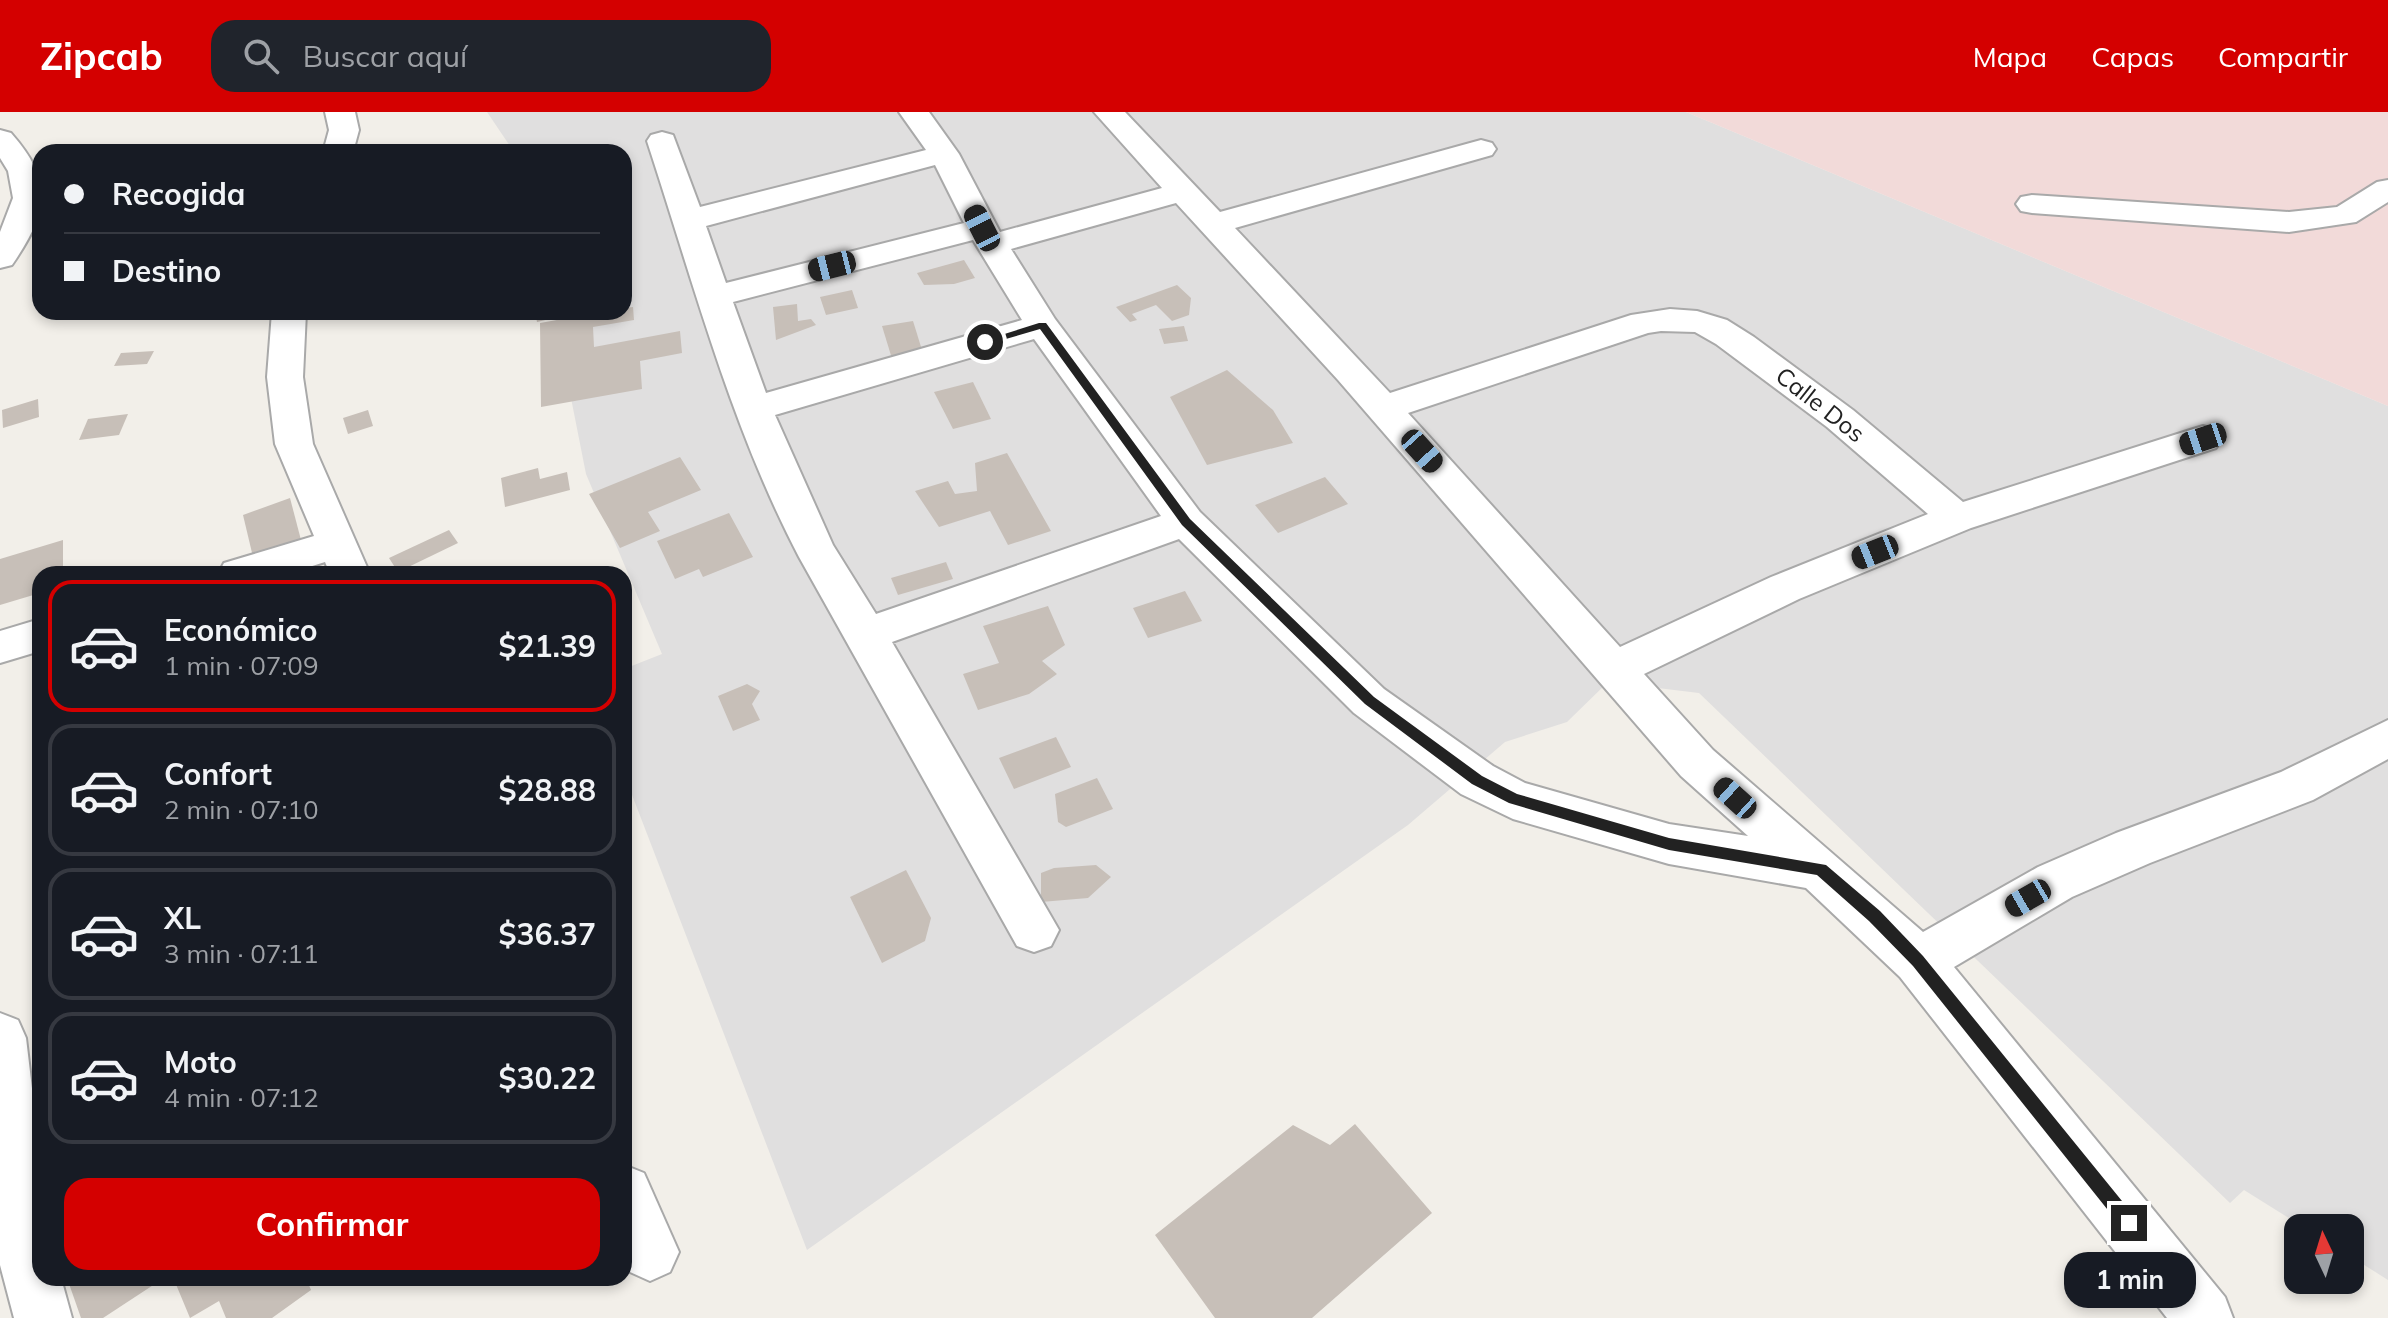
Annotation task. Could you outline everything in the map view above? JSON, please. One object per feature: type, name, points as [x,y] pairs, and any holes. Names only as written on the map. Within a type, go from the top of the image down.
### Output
[{"type":"street","points":[[340,112],[344,130],[340,144]]},
{"type":"street","points":[[914,112],[944,154],[987,236],[1042,325],[1186,522],[1369,701],[1477,780],[1513,799],[1669,844],[1821,870]]},
{"type":"street","points":[[1109,112],[1383,408],[1697,763],[1874,916],[1918,961],[2204,1318]]},
{"type":"street","points":[[0,139],[13,152],[31,187],[0,258]]},
{"type":"street","points":[[662,141],[712,297],[754,409],[814,546],[1034,930]]},
{"type":"street","points":[[1212,224],[1481,149]]},
{"type":"street","points":[[690,221],[718,211],[944,154]]},
{"type":"street","points":[[2032,204],[2289,222],[2345,215],[2388,189]]},
{"type":"street","points":[[712,297],[1182,192]]},
{"type":"street","name":"Calle Dos","points":[[1383,408],[1643,323],[1667,319],[1716,329],[1856,432],[1957,518]]},
{"type":"street","points":[[289,320],[285,377],[294,444],[344,559],[295,566]]},
{"type":"street","points":[[754,409],[1042,325]]},
{"type":"street","points":[[1615,669],[1785,588],[1957,518],[2203,439]]},
{"type":"street","points":[[866,634],[1186,522]]},
{"type":"street","points":[[0,647],[32,637]]},
{"type":"street","points":[[1918,961],[2055,882],[2133,848],[2297,786],[2388,738]]},
{"type":"street","points":[[0,1038],[21,1236],[32,1277]]},
{"type":"street","points":[[632,1211],[650,1252]]},
{"type":"street","points":[[34,1286],[43,1318]]},
{"type":"shaded area","points":[[487,112],[1686,112],[2388,406],[2388,1280],[2364,1265],[2364,1214],[2284,1215],[2244,1190],[2230,1203],[1699,693],[1608,682],[1567,722],[1505,742],[1408,825],[807,1250],[632,795],[632,666],[662,654],[632,583],[632,566],[625,566],[586,474],[556,320],[632,320],[632,144],[509,144]]},
{"type":"shaded area","points":[[1686,112],[2388,112],[2388,406]]},
{"type":"building","points":[[964,260],[975,278],[954,284],[924,285],[917,273]]},
{"type":"building","points":[[1177,285],[1191,298],[1189,315],[1172,321],[1156,305],[1132,314],[1137,320],[1130,322],[1116,307]]},
{"type":"building","points":[[852,290],[858,308],[826,315],[820,297]]},
{"type":"building","points":[[797,304],[798,321],[811,319],[816,325],[776,340],[773,307]]},
{"type":"building","points":[[632,307],[634,320],[593,327],[594,347],[680,331],[682,353],[640,361],[642,389],[541,407],[540,323],[557,320],[632,320]]},
{"type":"building","points":[[913,321],[922,350],[893,362],[882,326]]},
{"type":"building","points":[[1184,326],[1188,341],[1164,344],[1159,329]]},
{"type":"building","points":[[154,351],[147,364],[114,366],[121,353]]},
{"type":"building","points":[[1227,370],[1273,410],[1293,443],[1207,465],[1170,397]]},
{"type":"building","points":[[973,382],[991,419],[953,429],[934,392]]},
{"type":"building","points":[[38,399],[39,417],[3,428],[2,410]]},
{"type":"building","points":[[368,410],[373,426],[348,434],[343,418]]},
{"type":"building","points":[[128,414],[119,435],[79,440],[88,419]]},
{"type":"building","points":[[1007,453],[1051,531],[1008,545],[990,511],[939,527],[915,491],[948,481],[955,494],[977,491],[975,463]]},
{"type":"building","points":[[680,457],[701,490],[648,512],[660,531],[620,548],[589,494]]},
{"type":"building","points":[[538,468],[540,479],[567,472],[570,490],[505,507],[501,478]]},
{"type":"building","points":[[1325,477],[1348,504],[1278,533],[1255,505]]},
{"type":"building","points":[[290,498],[301,540],[253,557],[243,515]]},
{"type":"building","points":[[729,513],[753,557],[703,577],[699,569],[675,579],[657,541]]},
{"type":"building","points":[[449,530],[458,543],[410,566],[394,566],[389,558]]},
{"type":"building","points":[[63,540],[63,566],[32,566],[32,595],[0,605],[0,559]]},
{"type":"building","points":[[946,562],[953,579],[898,595],[891,578]]},
{"type":"building","points":[[1185,591],[1202,621],[1148,638],[1133,608]]},
{"type":"building","points":[[1048,606],[1065,645],[1042,661],[1057,674],[1029,694],[978,710],[963,674],[999,663],[983,626]]},
{"type":"building","points":[[747,684],[760,691],[752,704],[760,720],[733,731],[718,696]]},
{"type":"building","points":[[1056,737],[1071,767],[1014,789],[999,758]]},
{"type":"building","points":[[1097,778],[1113,809],[1066,827],[1058,822],[1055,794]]},
{"type":"building","points":[[1096,865],[1111,877],[1088,898],[1041,902],[1041,873],[1054,868]]},
{"type":"building","points":[[906,870],[931,918],[925,941],[882,963],[850,897]]},
{"type":"building","points":[[1355,1124],[1432,1213],[1312,1318],[1215,1318],[1155,1235],[1293,1125],[1330,1145]]},
{"type":"building","points":[[70,1286],[152,1286],[103,1318],[81,1318]]},
{"type":"building","points":[[177,1286],[309,1286],[311,1290],[272,1318],[226,1318],[219,1301],[190,1318]]},
{"type":"route","points":[[985,342],[1042,325],[1186,522],[1369,701],[1477,780],[1513,799],[1669,844],[1821,870],[1874,916],[1918,961],[2129,1223]]}]
